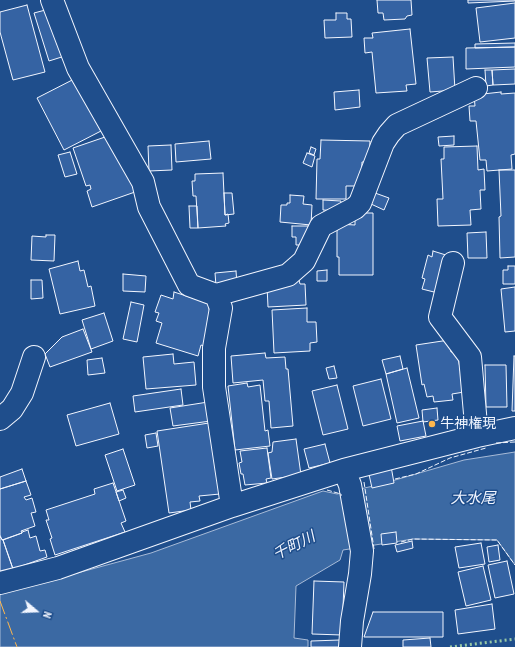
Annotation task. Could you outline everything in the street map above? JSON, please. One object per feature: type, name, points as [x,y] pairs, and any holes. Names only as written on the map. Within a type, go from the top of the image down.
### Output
[{"type":"street","points":[[52,0],[78,68],[143,182],[149,207],[189,284],[216,295],[288,275],[304,261],[321,226],[355,208],[360,203],[383,143],[397,125],[476,88]]},
{"type":"street","points":[[453,263],[440,317],[470,357],[477,436]]},
{"type":"street","points":[[216,295],[221,308],[214,348],[214,386],[232,506]]},
{"type":"street","points":[[0,419],[12,409],[22,393],[34,357]]},
{"type":"street","points":[[0,583],[58,568],[232,506],[347,477],[477,436],[515,428]]},
{"type":"street","points":[[347,477],[362,551],[360,574],[352,621],[350,647]]},
{"type":"water","points":[[515,452],[515,565],[497,540],[413,539],[343,550],[340,560],[296,586],[294,638],[308,640],[308,647],[0,647],[0,594],[151,553],[323,491],[337,494],[378,485],[464,460]]},
{"type":"building","points":[[377,0],[411,0],[412,15],[407,16],[405,19],[384,20],[383,13],[378,13]]},
{"type":"building","points":[[468,0],[515,0],[515,1],[468,3]]},
{"type":"building","points":[[515,3],[515,38],[480,42],[476,8]]},
{"type":"building","points":[[27,5],[45,72],[13,80],[0,32],[0,12]]},
{"type":"building","points":[[53,8],[68,55],[49,61],[34,13]]},
{"type":"building","points":[[336,13],[347,13],[347,19],[351,19],[352,37],[325,38],[324,20],[336,20]]},
{"type":"building","points":[[410,29],[416,84],[406,85],[407,91],[376,93],[372,52],[365,53],[364,38],[373,38],[372,33]]},
{"type":"building","points":[[515,43],[515,47],[475,48],[475,44]]},
{"type":"building","points":[[515,47],[515,67],[466,69],[466,48]]},
{"type":"building","points":[[453,57],[455,90],[430,92],[427,58]]},
{"type":"building","points":[[515,69],[515,84],[493,85],[492,70]]},
{"type":"building","points":[[485,70],[492,70],[493,85],[486,86]]},
{"type":"building","points":[[82,75],[95,120],[101,131],[64,150],[37,98]]},
{"type":"building","points":[[359,90],[360,107],[335,110],[334,92]]},
{"type":"building","points":[[501,92],[501,94],[515,93],[515,154],[511,155],[512,169],[487,171],[486,160],[480,160],[476,121],[470,121],[469,106],[475,106],[474,95]]},
{"type":"building","points":[[108,136],[114,154],[121,152],[135,192],[92,207],[87,191],[91,189],[90,185],[86,186],[73,148]]},
{"type":"building","points":[[454,136],[454,145],[439,146],[438,137]]},
{"type":"building","points":[[321,140],[370,141],[369,162],[362,162],[361,186],[346,186],[346,199],[316,199],[317,159],[320,159]]},
{"type":"building","points":[[209,141],[211,159],[176,162],[175,144]]},
{"type":"building","points":[[171,145],[172,170],[149,171],[148,146]]},
{"type":"building","points":[[477,146],[478,170],[484,169],[485,190],[480,190],[481,209],[470,210],[471,225],[438,226],[437,199],[443,199],[441,159],[444,159],[444,147]]},
{"type":"building","points":[[311,147],[316,149],[314,155],[309,153]]},
{"type":"building","points":[[70,152],[77,174],[65,177],[58,155]]},
{"type":"building","points":[[307,153],[315,156],[312,167],[303,163]]},
{"type":"building","points":[[499,170],[515,170],[515,257],[500,258],[499,217],[501,216]]},
{"type":"building","points":[[223,173],[225,215],[228,214],[229,223],[225,224],[226,226],[198,228],[196,196],[193,196],[192,181],[195,181],[195,174]]},
{"type":"building","points":[[224,193],[232,193],[234,214],[225,215]]},
{"type":"building","points":[[375,193],[389,198],[384,210],[371,204]]},
{"type":"building","points":[[290,195],[304,196],[303,204],[312,205],[311,225],[280,222],[281,205],[287,205],[287,203],[290,203]]},
{"type":"building","points":[[323,200],[341,201],[340,211],[323,210]]},
{"type":"building","points":[[189,206],[197,206],[198,228],[190,228]]},
{"type":"building","points":[[355,213],[373,213],[373,275],[339,275],[339,257],[337,257],[337,224],[355,225]]},
{"type":"building","points":[[292,226],[312,226],[305,245],[296,245],[296,237],[292,237]]},
{"type":"building","points":[[486,232],[487,258],[468,258],[467,233]]},
{"type":"building","points":[[46,235],[55,235],[54,261],[31,260],[32,236],[46,237]]},
{"type":"building","points":[[433,251],[449,256],[438,293],[422,289],[425,279],[422,278],[428,255],[432,257]]},
{"type":"building","points":[[78,261],[80,271],[84,270],[88,287],[91,286],[95,306],[60,314],[49,269]]},
{"type":"building","points":[[508,266],[515,266],[515,284],[503,284],[503,270],[508,270]]},
{"type":"building","points":[[327,270],[327,281],[317,281],[317,271]]},
{"type":"building","points":[[236,271],[237,284],[216,286],[215,273]]},
{"type":"building","points":[[123,274],[146,276],[145,292],[123,291]]},
{"type":"building","points":[[31,280],[42,280],[43,298],[31,299]]},
{"type":"building","points":[[290,280],[299,280],[300,284],[305,284],[306,305],[268,307],[267,286]]},
{"type":"building","points":[[515,287],[515,331],[505,332],[501,289]]},
{"type":"building","points":[[174,292],[208,303],[211,319],[204,346],[201,345],[198,356],[156,343],[162,323],[156,321],[159,313],[155,312],[161,295],[173,299]]},
{"type":"building","points":[[131,302],[144,305],[137,342],[123,339]]},
{"type":"building","points":[[307,308],[307,322],[316,322],[317,342],[310,343],[310,351],[274,353],[272,310]]},
{"type":"building","points":[[104,313],[113,341],[91,349],[82,320]]},
{"type":"building","points":[[83,329],[92,352],[50,367],[45,354],[62,337]]},
{"type":"building","points":[[449,340],[451,352],[457,351],[464,392],[452,394],[453,400],[434,402],[433,396],[427,397],[424,384],[422,385],[416,345]]},
{"type":"building","points":[[265,353],[266,358],[285,357],[286,369],[288,369],[293,426],[271,428],[269,401],[265,401],[263,380],[233,383],[231,356]]},
{"type":"building","points":[[173,354],[174,364],[194,362],[196,385],[146,389],[143,357]]},
{"type":"building","points":[[400,356],[403,369],[386,374],[382,360]]},
{"type":"building","points":[[514,356],[515,411],[512,411]]},
{"type":"building","points":[[102,358],[105,373],[88,375],[87,360]]},
{"type":"building","points":[[485,365],[506,365],[507,407],[486,407]]},
{"type":"building","points":[[334,366],[337,378],[329,379],[326,368]]},
{"type":"building","points":[[407,368],[419,418],[397,423],[386,374]]},
{"type":"building","points":[[381,379],[391,419],[363,426],[353,386]]},
{"type":"building","points":[[247,383],[248,387],[260,385],[265,431],[268,430],[270,446],[235,450],[228,386]]},
{"type":"building","points":[[337,385],[348,429],[323,435],[312,391]]},
{"type":"building","points":[[181,389],[183,405],[135,412],[133,396]]},
{"type":"building","points":[[208,402],[211,421],[173,426],[170,408]]},
{"type":"building","points":[[110,403],[119,434],[76,446],[67,415]]},
{"type":"building","points":[[437,408],[438,420],[423,422],[422,410]]},
{"type":"building","points":[[423,421],[426,436],[400,441],[397,426]]},
{"type":"building","points":[[209,423],[220,494],[199,496],[200,501],[190,502],[191,510],[169,513],[157,431]]},
{"type":"building","points":[[156,433],[158,446],[147,448],[145,435]]},
{"type":"building","points":[[296,439],[301,475],[272,479],[268,453],[272,452],[273,442]]},
{"type":"building","points":[[325,444],[330,463],[309,468],[304,449]]},
{"type":"building","points":[[267,448],[271,478],[266,479],[267,483],[245,485],[239,463],[242,462],[240,451]]},
{"type":"building","points":[[123,449],[135,485],[117,491],[105,455]]},
{"type":"building","points":[[391,466],[394,483],[372,488],[368,470]]},
{"type":"building","points":[[22,469],[26,481],[0,489],[0,477]]},
{"type":"building","points":[[26,481],[31,495],[24,497],[26,500],[32,498],[36,512],[31,513],[35,526],[21,531],[22,533],[2,540],[0,535],[0,489]]},
{"type":"building","points":[[113,483],[126,521],[121,523],[125,532],[55,555],[50,539],[52,538],[46,520],[49,520],[46,510],[95,494],[94,489]]},
{"type":"building","points":[[123,490],[126,498],[119,501],[116,492]]},
{"type":"building","points":[[28,530],[30,538],[36,536],[40,551],[45,550],[47,557],[13,569],[3,540]]},
{"type":"building","points":[[396,532],[397,543],[382,545],[381,534]]},
{"type":"building","points":[[0,537],[3,540],[13,569],[0,573]]},
{"type":"building","points":[[412,541],[413,548],[397,552],[395,545]]},
{"type":"building","points":[[481,543],[485,564],[459,568],[455,547]]},
{"type":"building","points":[[498,545],[500,560],[489,562],[487,547]]},
{"type":"building","points":[[507,561],[514,594],[495,598],[488,565]]},
{"type":"building","points":[[483,566],[491,600],[466,606],[458,572]]},
{"type":"building","points":[[314,581],[344,582],[342,635],[312,634]]},
{"type":"building","points":[[492,604],[495,629],[458,634],[455,610]]},
{"type":"building","points":[[373,612],[443,612],[443,637],[364,637]]},
{"type":"building","points":[[430,638],[431,647],[403,647],[403,640]]},
{"type":"building","points":[[340,640],[340,647],[311,647],[311,641]]},
{"type":"hedge","points":[[450,647],[515,639]]},
{"type":"fence","points":[[496,443],[515,442]]},
{"type":"fence","points":[[395,479],[416,474],[450,458],[486,448]]},
{"type":"fence","points":[[364,482],[374,549]]},
{"type":"fence","points":[[327,490],[341,494],[341,496]]},
{"type":"fence","points":[[401,542],[413,539],[497,540],[515,565]]},
{"type":"power","points":[[0,601],[17,647]]},
{"type":"place","name":"牛神権現","points":[[432,424]]},
{"type":"water label","name":"大水尾","points":[[473,499]]},
{"type":"water label","name":"千町川","points":[[294,546]]}]
